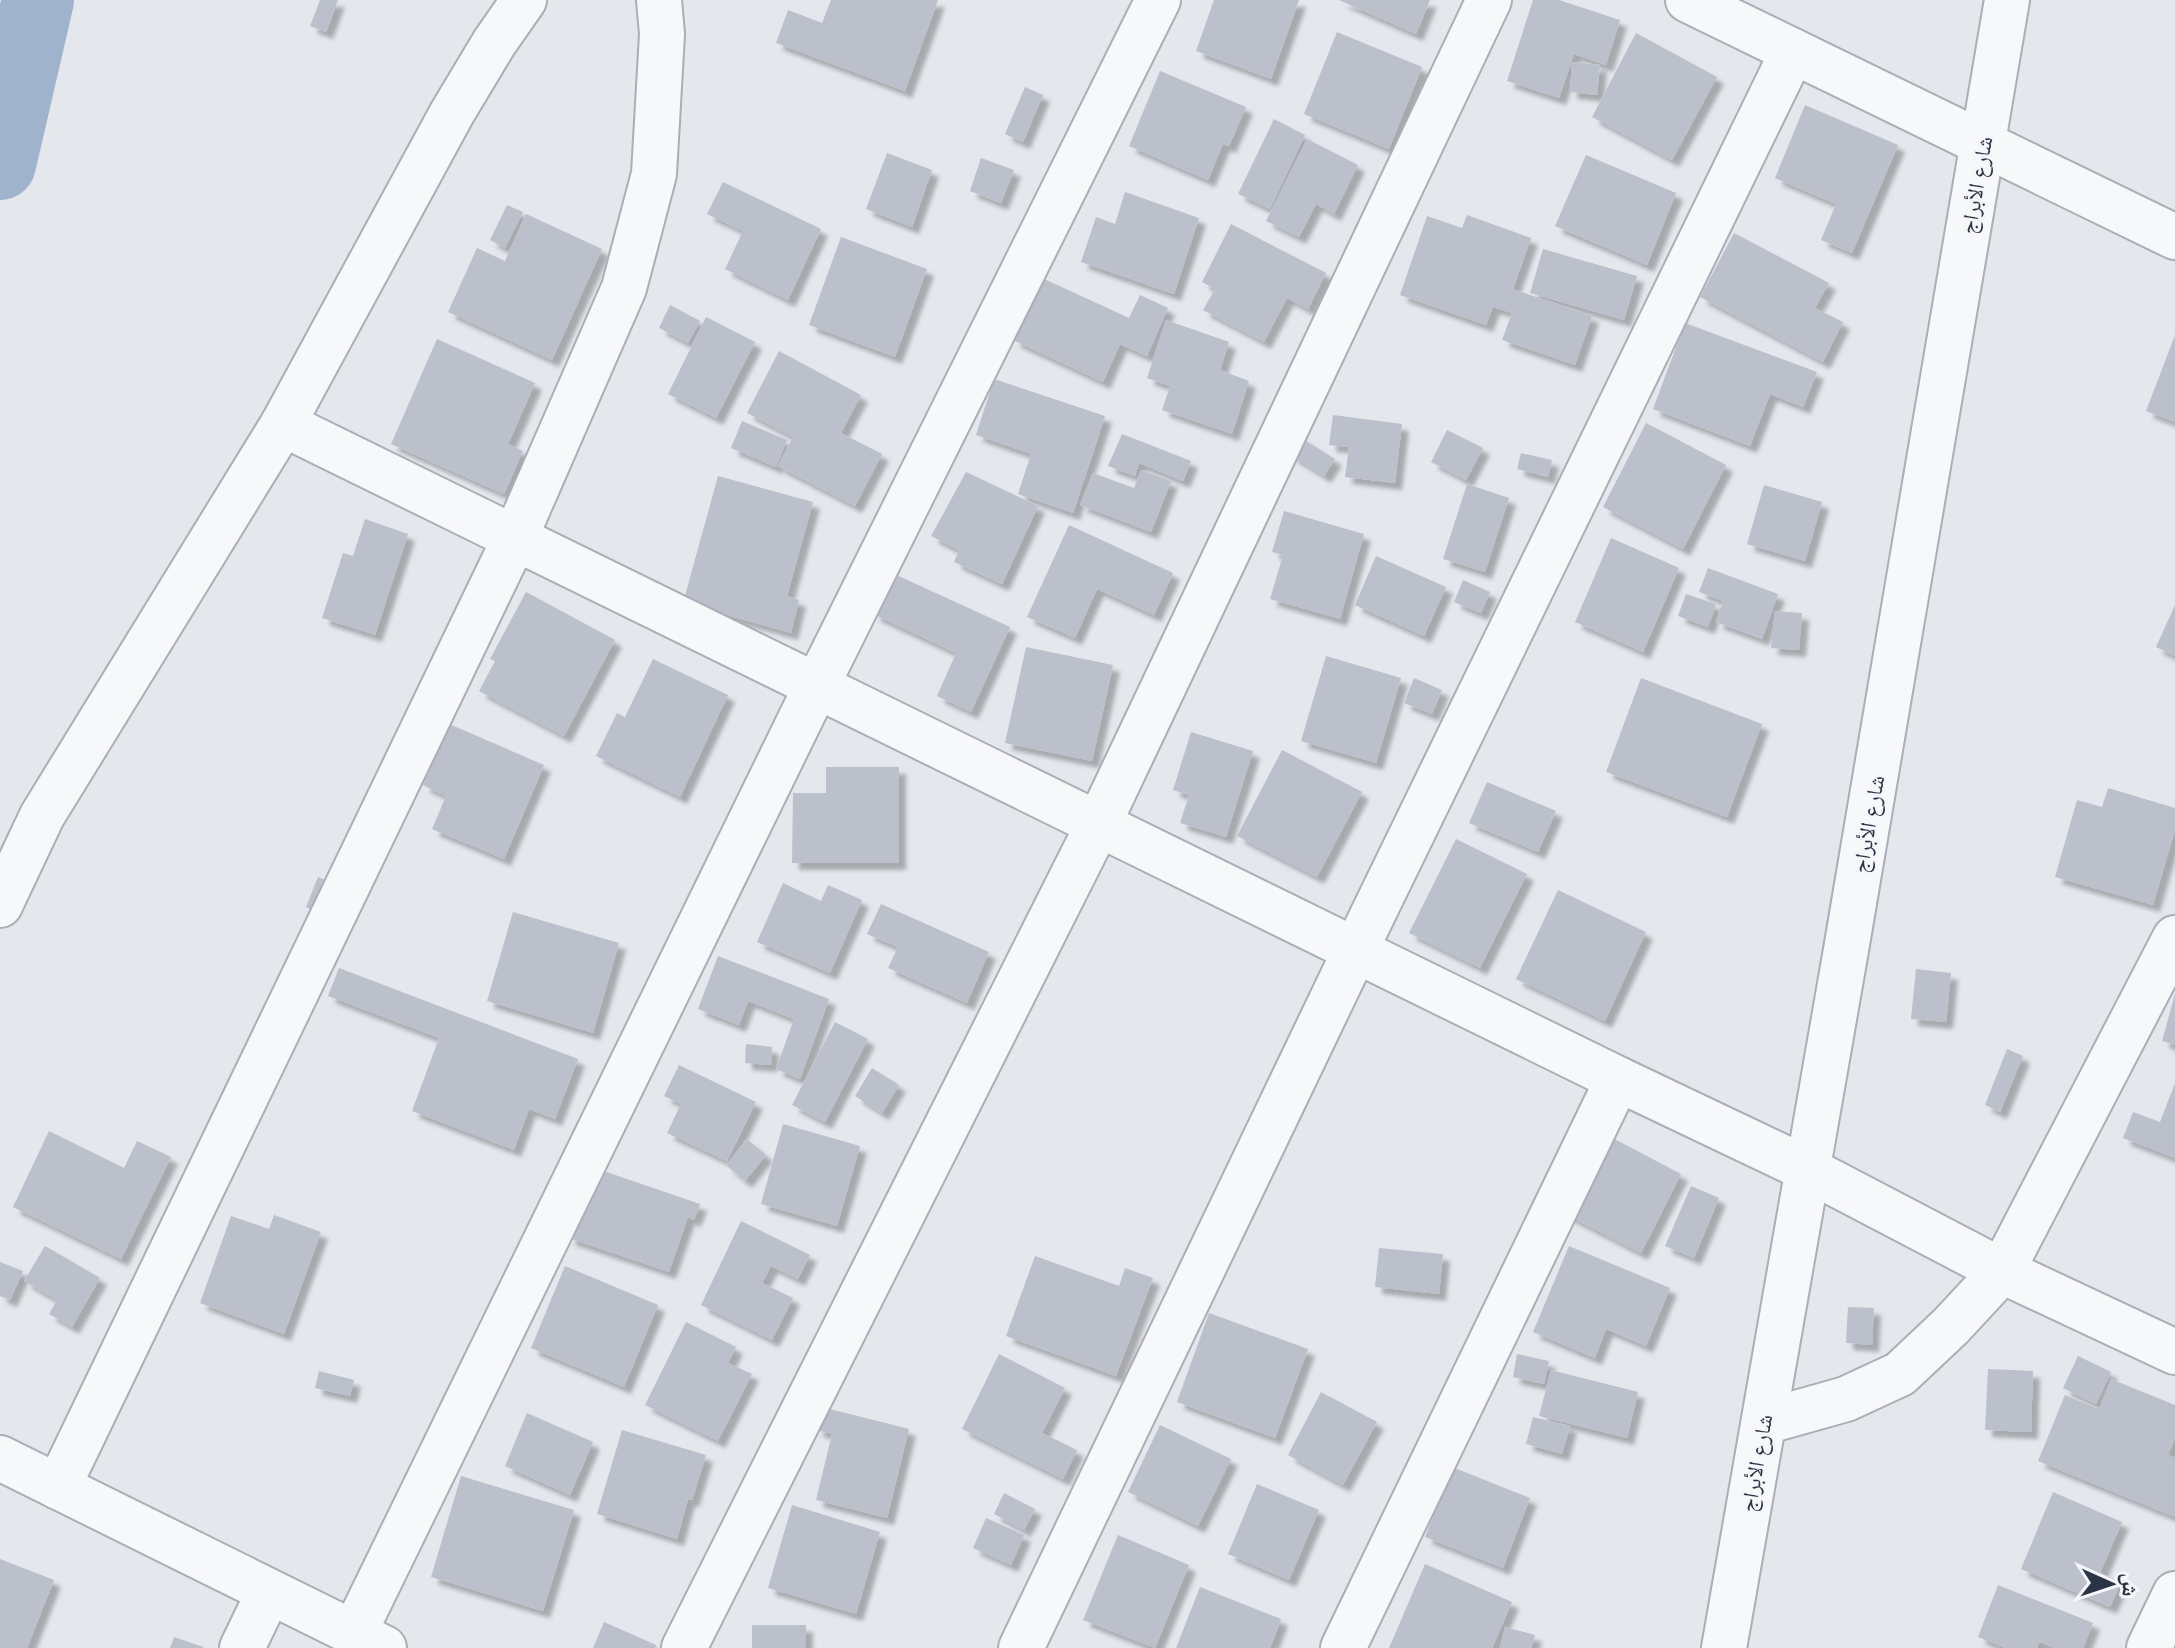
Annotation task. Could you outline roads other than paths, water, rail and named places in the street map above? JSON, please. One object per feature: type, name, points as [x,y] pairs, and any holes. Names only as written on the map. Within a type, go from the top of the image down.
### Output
[{"type":"street","points":[[0,905],[42,816],[283,424],[452,113],[524,0]]},
{"type":"street","points":[[58,1487],[515,538],[624,288],[654,174],[662,34],[659,0]]},
{"type":"street","points":[[0,1458],[369,1640],[816,687],[1158,0]]},
{"type":"street","points":[[684,1648],[1098,825],[1489,0]]},
{"type":"street","points":[[1688,0],[2175,237]]},
{"type":"street","name":"شارع الأبراج","points":[[1724,1648],[2007,0]]},
{"type":"street","points":[[1021,1648],[1355,951],[1793,51]]},
{"type":"street","points":[[283,424],[1355,951],[1807,1169],[2002,1271],[2175,1352]]},
{"type":"street","points":[[1764,1422],[1846,1399],[1900,1374],[1951,1326],[2002,1271],[2175,938]]},
{"type":"street","points":[[1343,1648],[1618,1079]]},
{"type":"street","points":[[242,1648],[269,1592]]},
{"type":"street","points":[[2149,1648],[2175,1594]]},
{"type":"waterway","points":[[0,164],[38,0]]}]
